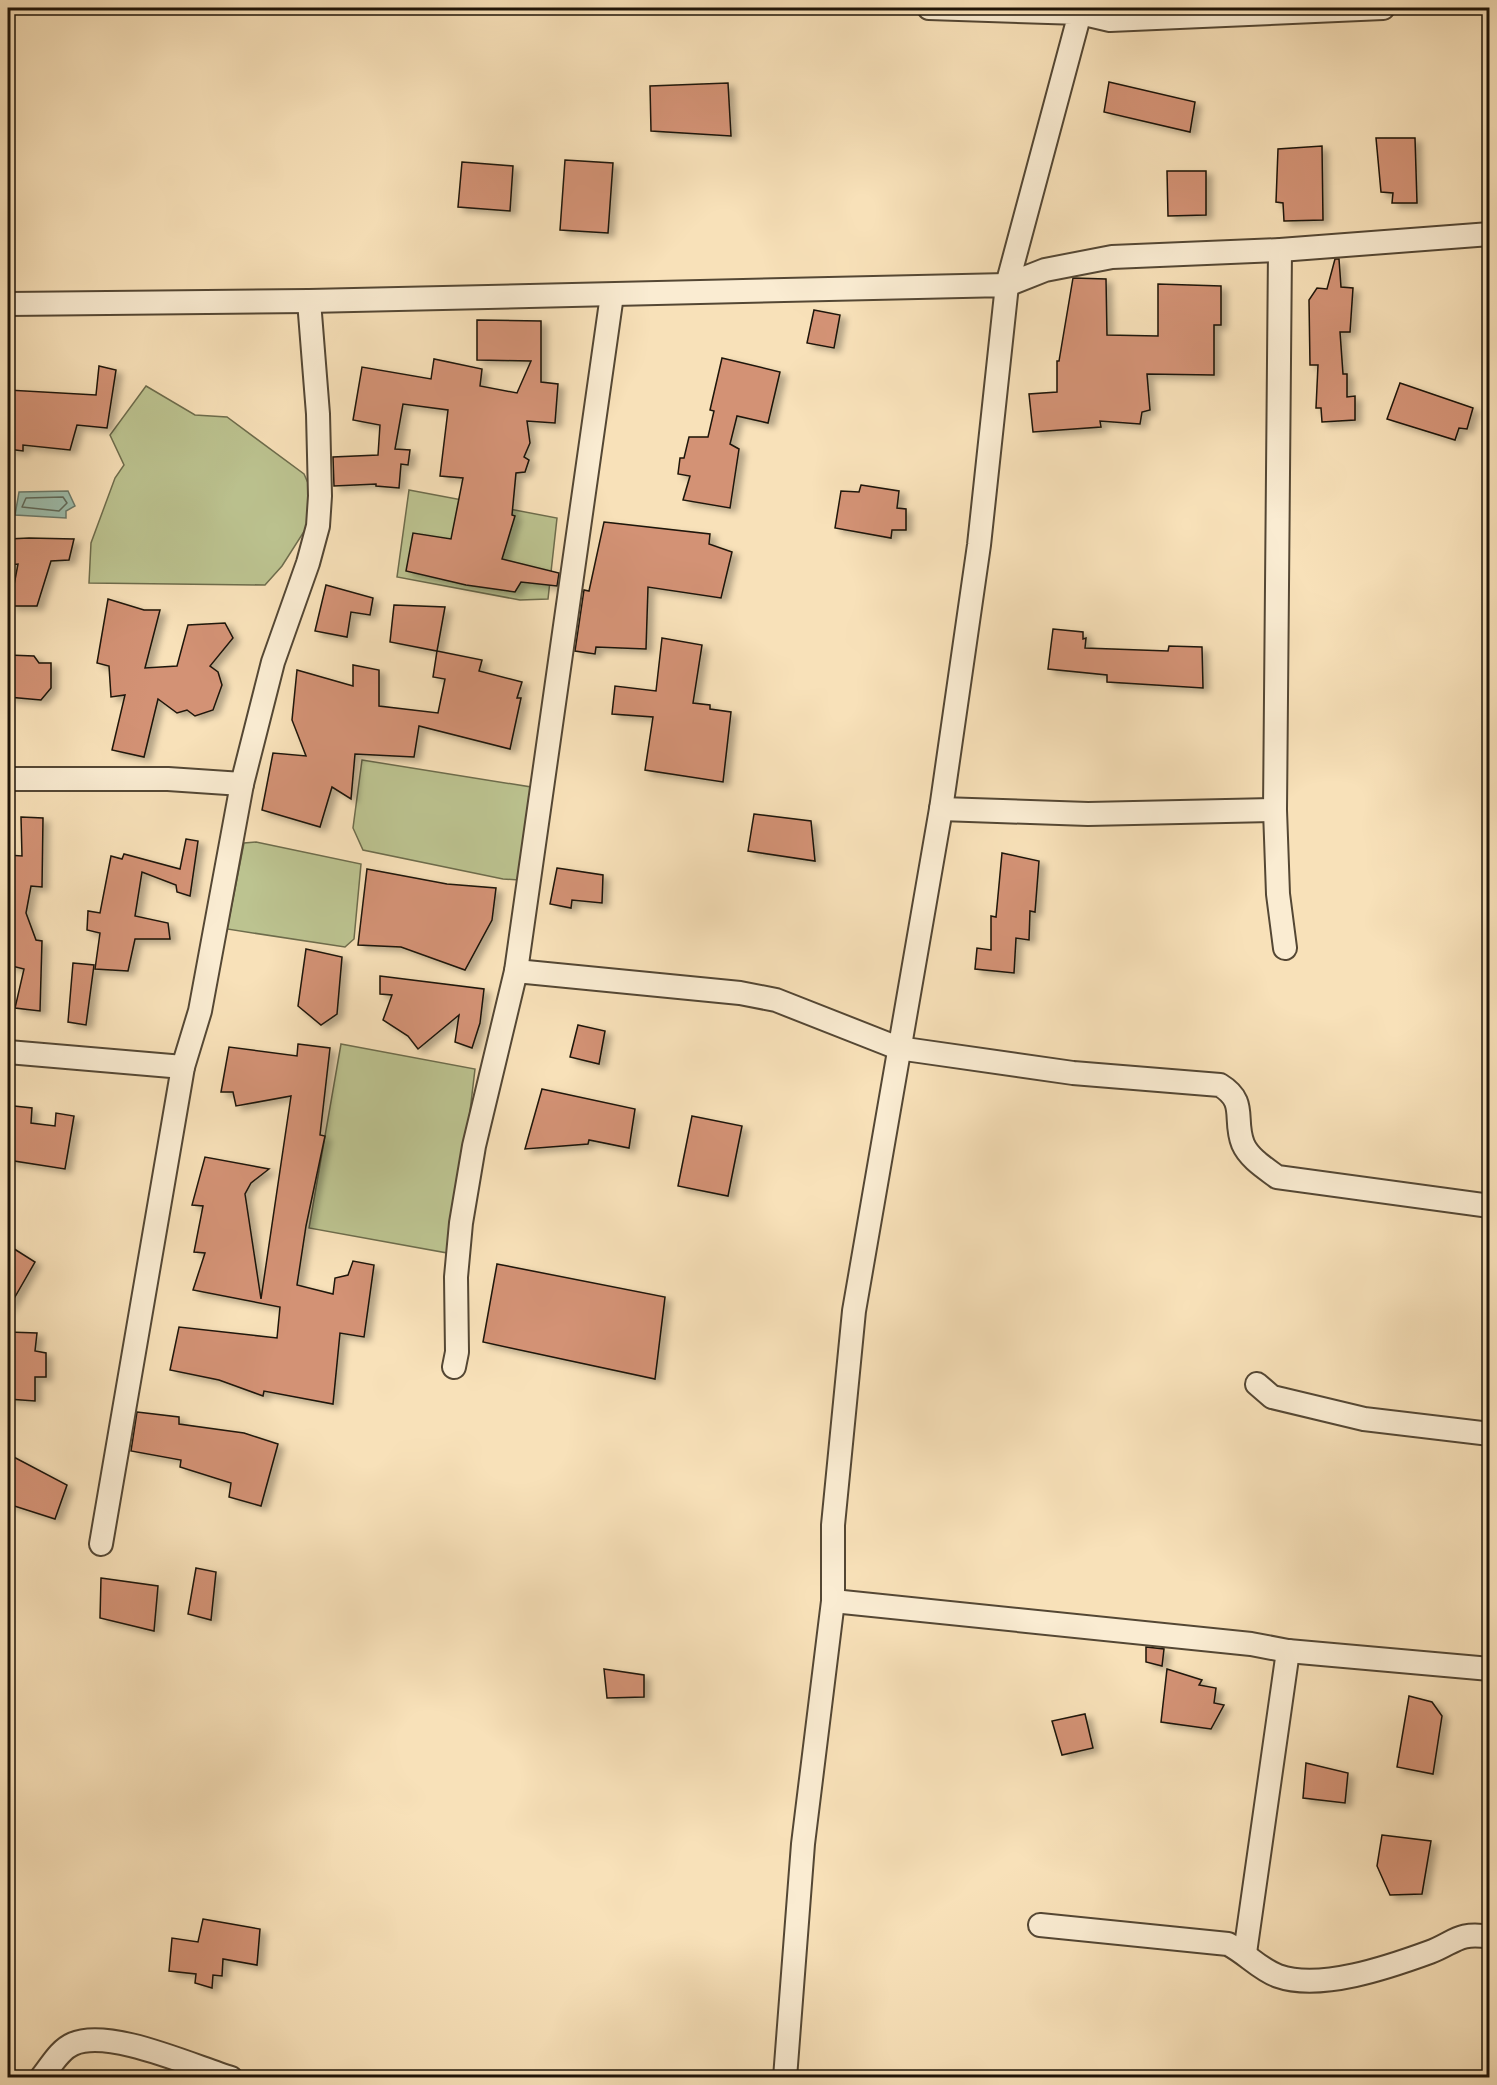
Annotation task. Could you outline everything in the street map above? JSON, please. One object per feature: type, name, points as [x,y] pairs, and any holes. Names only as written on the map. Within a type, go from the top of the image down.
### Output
[{"type":"street","points":[[928,8],[1081,10],[1110,20],[1383,8]]},
{"type":"street","points":[[785,2078],[803,1844],[833,1601],[833,1525],[854,1311],[941,809],[979,546],[1007,285],[1081,10]]},
{"type":"street","points":[[8,304],[309,301],[1007,285],[1045,270],[1112,257],[1280,250],[1490,234]]},
{"type":"street","points":[[1280,250],[1275,810],[1278,894],[1285,948]]},
{"type":"street","points":[[454,1367],[458,1352],[456,1277],[461,1223],[474,1146],[516,970],[612,295]]},
{"type":"street","points":[[100,1544],[183,1067],[200,1011],[242,784],[273,662],[308,563],[318,526],[320,496],[318,414],[309,301]]},
{"type":"street","points":[[8,779],[168,779],[242,784]]},
{"type":"street","points":[[941,809],[1088,814],[1275,810]]},
{"type":"street","points":[[516,970],[740,993],[776,1000],[898,1048],[1073,1073],[1220,1085],[1231,1092],[1238,1104],[1243,1144],[1254,1160],[1277,1177],[1490,1206]]},
{"type":"street","points":[[8,1052],[183,1067]]},
{"type":"street","points":[[1257,1384],[1272,1396],[1364,1419],[1490,1434]]},
{"type":"street","points":[[833,1601],[1251,1644],[1288,1651],[1490,1670]]},
{"type":"street","points":[[1245,1953],[1288,1651]]},
{"type":"street","points":[[1040,1925],[1228,1944],[1277,1976],[1297,1980],[1345,1977],[1432,1951],[1455,1938],[1478,1934],[1490,1936]]},
{"type":"street","points":[[41,2078],[60,2054],[72,2044],[100,2038],[131,2045],[231,2078]]},
{"type":"green space","points":[[146,386],[195,415],[227,417],[304,474],[319,508],[282,566],[265,585],[89,583],[91,543],[115,478],[124,465],[110,435]]},
{"type":"green space","points":[[409,490],[557,518],[548,599],[520,600],[397,577]]},
{"type":"green space","points":[[362,760],[531,787],[519,880],[503,879],[363,850],[353,828]]},
{"type":"green space","points":[[256,842],[361,864],[354,939],[345,947],[227,929],[244,843]]},
{"type":"green space","points":[[341,1044],[475,1069],[453,1254],[309,1228]]},
{"type":"water","points":[[68,491],[75,506],[66,511],[66,518],[15,515],[19,492]]},
{"type":"building","points":[[1109,82],[1195,102],[1190,132],[1104,112]]},
{"type":"building","points":[[728,83],[731,136],[651,131],[650,86]]},
{"type":"building","points":[[1376,138],[1415,138],[1417,203],[1392,203],[1393,193],[1381,192]]},
{"type":"building","points":[[1322,146],[1323,220],[1284,221],[1283,203],[1276,202],[1278,149]]},
{"type":"building","points":[[565,160],[613,163],[608,233],[560,230]]},
{"type":"building","points":[[462,162],[513,166],[510,211],[458,207]]},
{"type":"building","points":[[1167,171],[1206,171],[1206,215],[1168,216]]},
{"type":"building","points":[[1335,259],[1339,259],[1341,287],[1353,288],[1350,332],[1340,332],[1343,374],[1347,374],[1347,397],[1355,396],[1355,420],[1322,422],[1321,408],[1316,408],[1318,365],[1310,365],[1309,300],[1317,288],[1327,289]]},
{"type":"building","points":[[1073,278],[1106,279],[1107,335],[1158,336],[1158,284],[1221,286],[1221,325],[1214,325],[1214,375],[1147,374],[1150,410],[1142,412],[1140,424],[1100,421],[1101,427],[1033,432],[1029,394],[1057,392],[1057,361],[1059,361]]},
{"type":"building","points":[[814,310],[840,315],[834,348],[807,343]]},
{"type":"building","points":[[477,320],[541,321],[541,382],[558,384],[555,423],[527,421],[530,443],[524,457],[529,460],[525,472],[516,473],[512,515],[515,516],[502,559],[559,573],[557,586],[521,582],[515,592],[466,585],[406,571],[413,533],[451,539],[463,478],[440,476],[448,410],[403,404],[395,449],[410,450],[408,465],[401,464],[399,488],[376,486],[376,484],[334,486],[333,457],[378,455],[380,425],[353,420],[362,367],[431,379],[434,359],[482,369],[480,386],[517,393],[531,361],[477,360]]},
{"type":"building","points":[[722,358],[780,372],[768,423],[737,416],[730,444],[739,449],[730,508],[683,500],[690,476],[678,474],[680,458],[684,458],[689,437],[708,437],[714,411],[710,410]]},
{"type":"building","points":[[99,366],[116,370],[107,428],[77,425],[70,450],[23,445],[23,451],[8,449],[8,390],[96,395]]},
{"type":"building","points":[[1400,383],[1473,408],[1467,429],[1459,428],[1455,440],[1387,419]]},
{"type":"building","points":[[861,485],[899,491],[897,508],[906,509],[906,530],[892,530],[891,538],[835,528],[841,491],[859,492]]},
{"type":"building","points":[[604,522],[710,534],[709,544],[732,552],[721,598],[648,587],[646,649],[596,647],[595,654],[575,651],[584,590],[589,591]]},
{"type":"building","points":[[8,539],[74,539],[69,560],[51,561],[37,606],[10,606],[18,564],[8,565]]},
{"type":"building","points":[[326,585],[373,598],[370,615],[351,612],[347,637],[315,631]]},
{"type":"building","points":[[108,599],[144,610],[160,610],[145,668],[177,666],[188,625],[225,623],[233,638],[210,666],[218,672],[222,685],[213,710],[195,716],[187,710],[177,713],[158,699],[144,757],[112,750],[125,695],[111,697],[109,666],[97,663]]},
{"type":"building","points":[[394,605],[445,607],[437,651],[390,642]]},
{"type":"building","points":[[1053,629],[1083,632],[1083,639],[1086,638],[1085,648],[1168,651],[1169,646],[1202,647],[1203,688],[1107,682],[1107,675],[1048,669]]},
{"type":"building","points":[[662,638],[702,645],[693,703],[710,705],[710,709],[731,712],[723,782],[645,770],[653,717],[612,714],[615,686],[656,691]]},
{"type":"building","points":[[437,651],[482,660],[479,671],[522,682],[517,698],[521,698],[510,749],[419,726],[414,757],[355,754],[351,799],[332,787],[320,827],[262,810],[273,753],[306,756],[292,720],[297,670],[353,686],[353,665],[379,670],[379,706],[438,713],[445,679],[433,677]]},
{"type":"building","points":[[8,655],[34,656],[39,663],[51,663],[51,688],[41,700],[8,697]]},
{"type":"building","points":[[754,814],[811,821],[815,861],[748,851]]},
{"type":"building","points":[[21,817],[43,818],[42,887],[31,886],[26,913],[36,940],[42,941],[40,1011],[15,1008],[24,969],[8,965],[8,855],[22,856]]},
{"type":"building","points":[[186,839],[198,841],[190,896],[177,892],[176,885],[142,872],[135,916],[168,923],[170,939],[135,939],[128,971],[95,969],[100,933],[87,930],[88,911],[100,913],[111,856],[122,859],[124,854],[180,869]]},
{"type":"building","points":[[1002,853],[1039,861],[1035,912],[1030,911],[1029,940],[1016,938],[1014,973],[975,969],[977,948],[991,950],[991,916],[996,917]]},
{"type":"building","points":[[557,868],[603,875],[602,903],[572,900],[571,908],[550,904]]},
{"type":"building","points":[[367,869],[447,884],[496,888],[492,920],[465,970],[401,947],[358,945]]},
{"type":"building","points":[[306,949],[342,957],[337,1014],[321,1025],[298,1006]]},
{"type":"building","points":[[73,963],[94,965],[86,1025],[68,1022]]},
{"type":"building","points":[[380,976],[484,989],[480,1023],[472,1048],[455,1042],[459,1015],[418,1049],[408,1036],[383,1020],[392,995],[380,994]]},
{"type":"building","points":[[578,1025],[605,1031],[599,1064],[570,1057]]},
{"type":"building","points":[[298,1044],[330,1048],[320,1135],[325,1136],[306,1226],[297,1285],[333,1294],[335,1278],[348,1275],[353,1261],[374,1265],[364,1337],[340,1333],[333,1404],[264,1391],[263,1396],[219,1380],[170,1370],[179,1327],[277,1338],[280,1307],[193,1290],[205,1253],[194,1252],[203,1206],[192,1205],[205,1157],[269,1169],[251,1183],[245,1194],[261,1299],[291,1096],[236,1106],[233,1092],[221,1092],[229,1047],[297,1056]]},
{"type":"building","points":[[542,1089],[635,1109],[629,1148],[589,1140],[588,1144],[525,1149]]},
{"type":"building","points":[[14,1106],[32,1108],[31,1123],[55,1126],[56,1113],[74,1116],[65,1169],[8,1160]]},
{"type":"building","points":[[692,1116],[742,1126],[728,1196],[678,1186]]},
{"type":"building","points":[[8,1245],[35,1262],[8,1309]]},
{"type":"building","points":[[497,1264],[665,1297],[655,1379],[483,1342]]},
{"type":"building","points":[[8,1332],[37,1333],[35,1351],[46,1353],[46,1377],[35,1377],[35,1401],[8,1399]]},
{"type":"building","points":[[137,1412],[179,1417],[179,1424],[244,1433],[278,1444],[261,1506],[229,1497],[231,1483],[180,1467],[181,1460],[131,1451]]},
{"type":"building","points":[[8,1454],[67,1485],[55,1519],[8,1504]]},
{"type":"building","points":[[196,1568],[216,1572],[211,1620],[188,1614]]},
{"type":"building","points":[[101,1578],[158,1586],[154,1631],[100,1618]]},
{"type":"building","points":[[1146,1647],[1164,1649],[1162,1666],[1146,1662]]},
{"type":"building","points":[[604,1669],[644,1675],[644,1697],[607,1698]]},
{"type":"building","points":[[1167,1669],[1202,1680],[1199,1685],[1216,1688],[1214,1703],[1224,1705],[1211,1729],[1161,1722]]},
{"type":"building","points":[[1409,1696],[1432,1702],[1442,1716],[1433,1774],[1397,1767]]},
{"type":"building","points":[[1085,1714],[1093,1748],[1062,1755],[1052,1721]]},
{"type":"building","points":[[1306,1763],[1348,1773],[1345,1803],[1303,1798]]},
{"type":"building","points":[[1382,1835],[1431,1841],[1422,1894],[1390,1895],[1377,1866]]},
{"type":"building","points":[[203,1919],[260,1929],[257,1965],[223,1959],[222,1976],[213,1975],[212,1988],[195,1983],[196,1974],[169,1971],[172,1938],[198,1942]]}]
